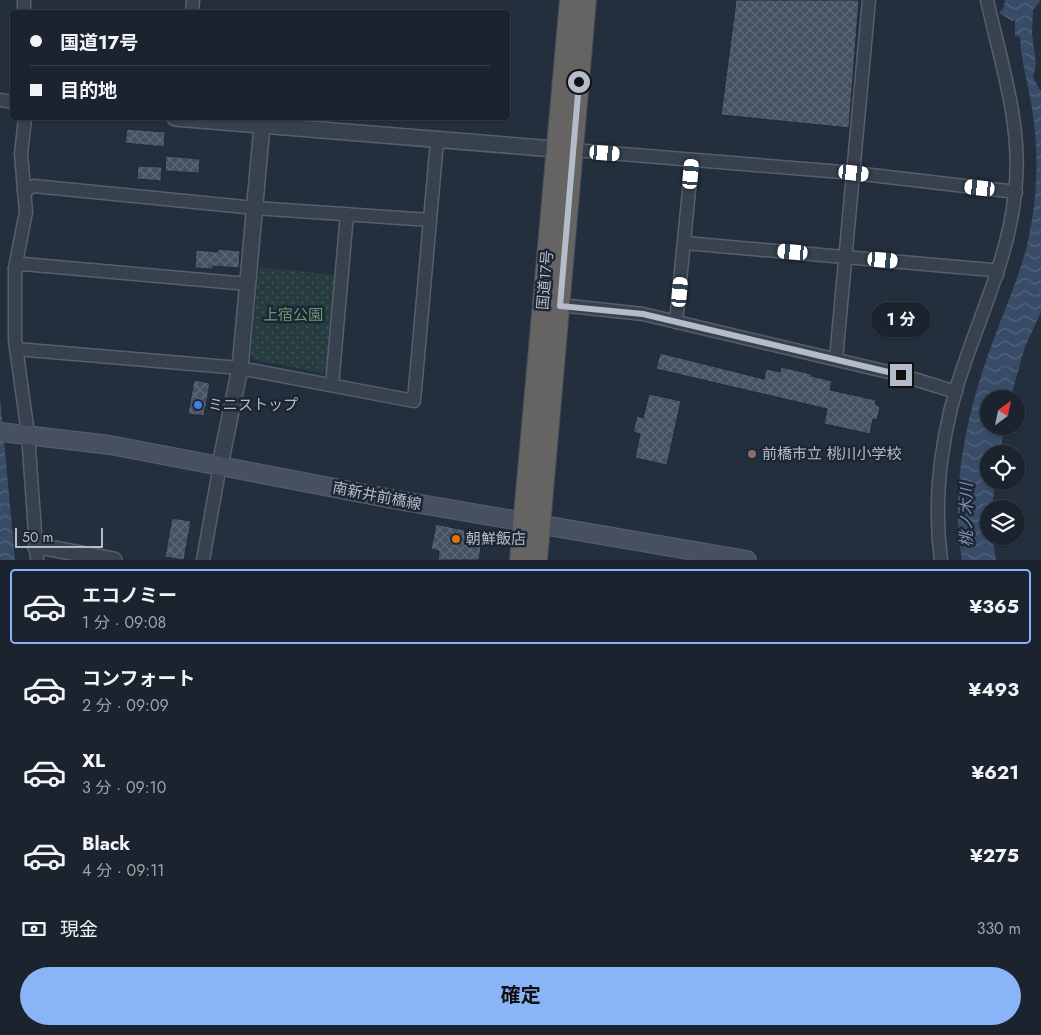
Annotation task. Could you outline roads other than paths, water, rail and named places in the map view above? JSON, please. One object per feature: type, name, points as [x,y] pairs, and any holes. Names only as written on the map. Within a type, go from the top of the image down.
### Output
[{"type":"highway","name":"国道17号","points":[[520,560],[532,523],[560,306],[570,0]]},
{"type":"highway","name":"国道17号","points":[[537,560],[532,523],[565,149],[586,0]]},
{"type":"main road","name":"南新井前橋線","points":[[3,432],[82,440],[532,523],[748,560]]},
{"type":"street","points":[[836,360],[847,257],[869,0]]},
{"type":"street","points":[[941,560],[938,496],[943,451],[965,360],[997,275],[1008,237],[1016,192],[1016,141],[1012,104],[987,0]]},
{"type":"street","points":[[25,120],[21,154],[26,212],[14,268],[16,349],[28,434],[36,554]]},
{"type":"street","points":[[202,120],[334,130],[437,141],[565,149],[854,173],[1016,192]]},
{"type":"street","points":[[203,560],[240,368],[262,126]]},
{"type":"street","points":[[16,349],[240,368],[414,401],[437,141]]},
{"type":"street","points":[[676,322],[692,160]]},
{"type":"street","points":[[24,191],[34,186],[255,208],[430,220]]},
{"type":"street","points":[[332,385],[347,214]]},
{"type":"street","points":[[685,243],[992,270],[997,275]]},
{"type":"street","points":[[14,268],[23,264],[248,284]]},
{"type":"street","points":[[560,306],[634,312],[901,375],[956,392]]},
{"type":"street","points":[[36,554],[44,547],[114,560]]},
{"type":"water","name":"桃ノ木川","points":[[1005,0],[1041,0],[1033,10],[1032,33],[1036,64],[1033,77],[1041,92],[1041,312],[1025,347],[1013,390],[980,390],[980,435],[1003,435],[1001,445],[980,445],[980,490],[994,490],[993,500],[980,500],[980,545],[994,545],[996,560],[962,560],[958,503],[964,445],[977,388],[1023,261],[1032,222],[1035,192],[1036,145],[1032,106],[1020,37],[1015,35],[1015,20],[1012,21],[999,13],[1004,7]]},
{"type":"water","points":[[0,397],[15,560],[0,560]]},
{"type":"place","name":"ミニストップ","points":[[198,405]]},
{"type":"place","name":"前橋市立 桃川小学校","points":[[752,454]]},
{"type":"place","name":"朝鮮飯店","points":[[456,539]]},
{"type":"park label","name":"上宿公園","points":[[293,315]]}]
